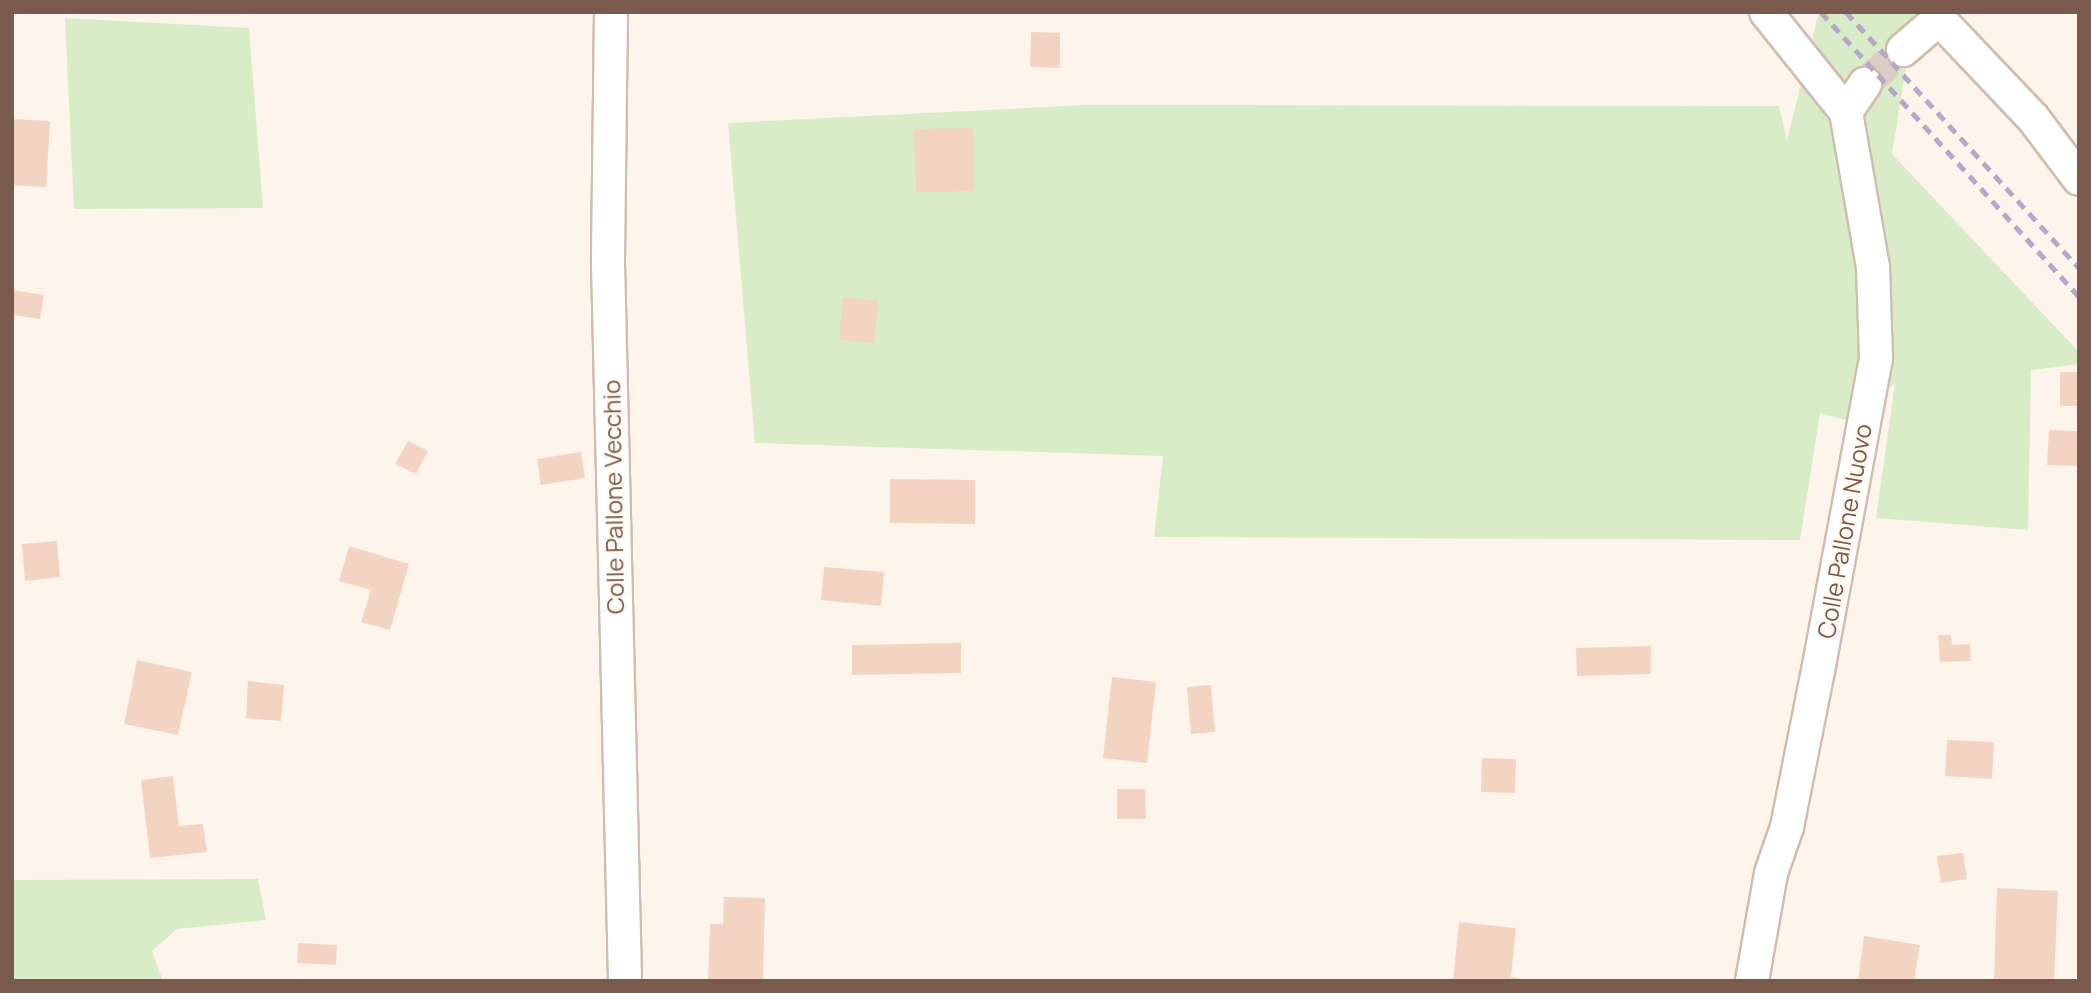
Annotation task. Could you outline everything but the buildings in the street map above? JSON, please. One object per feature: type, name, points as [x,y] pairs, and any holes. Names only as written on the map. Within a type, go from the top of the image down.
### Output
[{"type":"street","name":"Colle Pallone Vecchio","points":[[611,12],[608,263],[625,981]]},
{"type":"street","points":[[1766,12],[1846,111],[1865,84]]},
{"type":"street","points":[[1903,50],[1939,15],[2033,118],[2079,179]]},
{"type":"street","name":"Colle Pallone Nuovo","points":[[1752,981],[1818,671],[1876,358],[1873,267],[1846,111]]},
{"type":"green space","points":[[1819,12],[1915,12],[1892,154],[2079,352],[2079,364],[2031,370],[2028,530],[1876,518],[1895,383],[1852,422],[1820,413],[1800,540],[1154,537],[1163,456],[755,443],[728,123],[1085,105],[1779,106],[1787,140]]},
{"type":"green space","points":[[65,18],[249,28],[263,208],[74,209]]},
{"type":"green space","points":[[258,879],[266,920],[177,929],[152,951],[163,981],[12,981],[12,880]]},
{"type":"tunnel","points":[[1865,84],[1903,50]]},
{"type":"railway","points":[[1821,12],[2079,297]]},
{"type":"railway","points":[[1846,12],[2079,268]]}]
